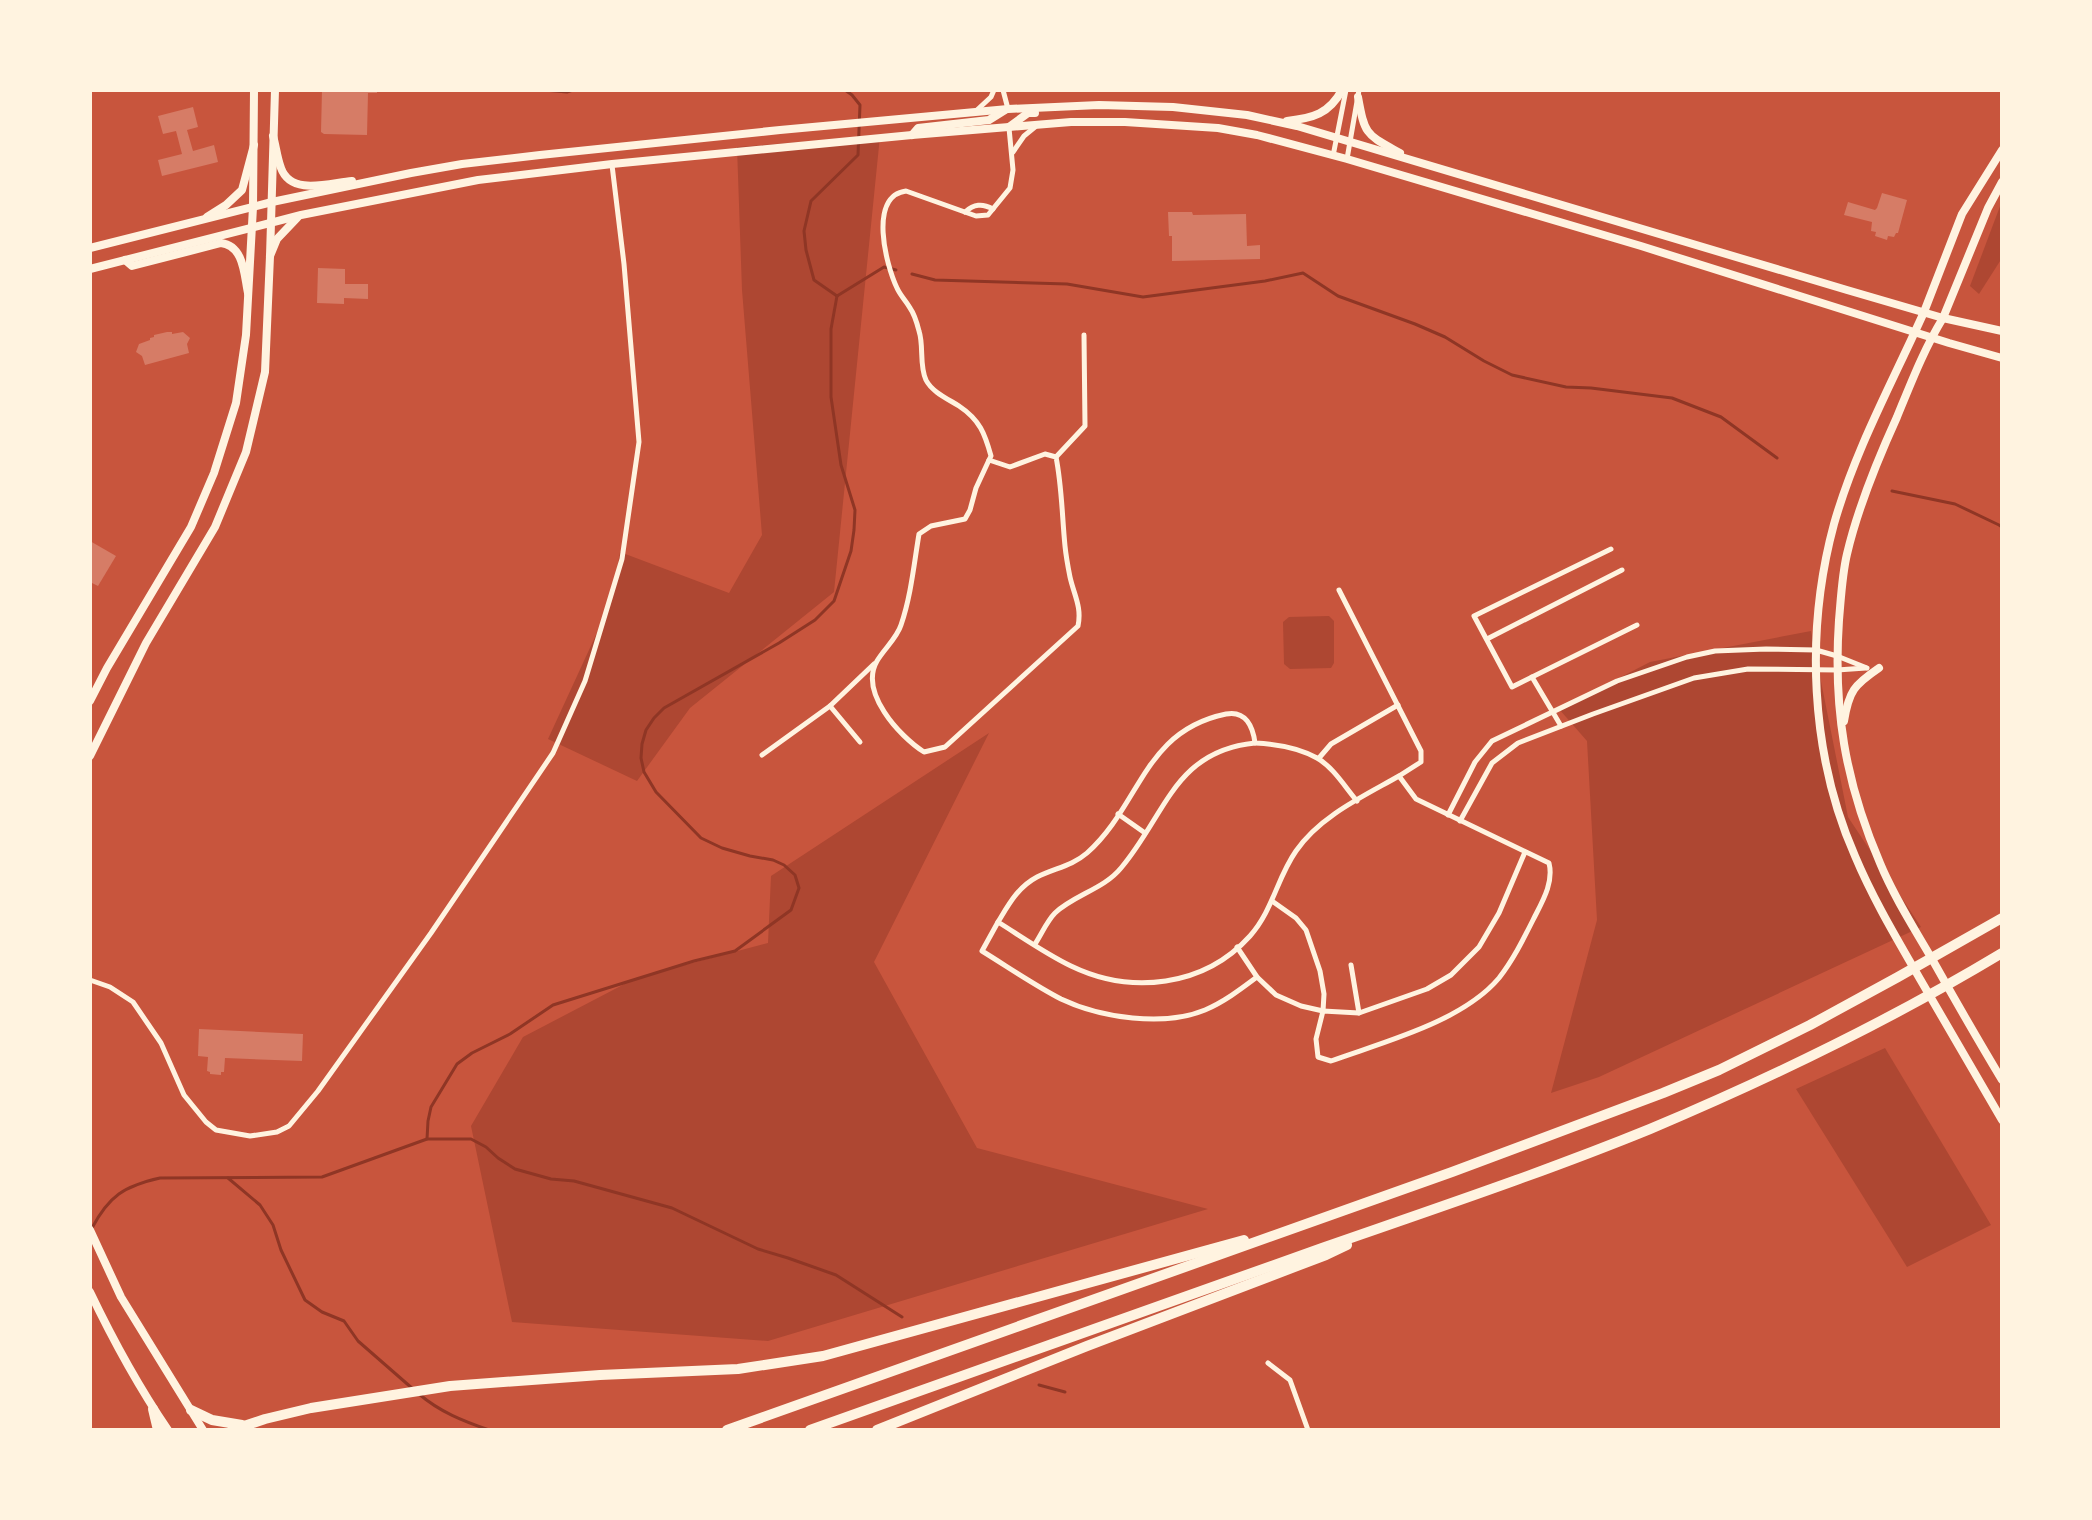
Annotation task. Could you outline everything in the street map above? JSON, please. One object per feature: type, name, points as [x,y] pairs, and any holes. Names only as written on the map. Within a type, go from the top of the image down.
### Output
[{"type":"highway","points":[[727,1430],[1558,1134],[1719,1070],[1873,991],[2002,918]]},
{"type":"highway","points":[[810,1430],[1647,1130],[1833,1046],[2002,953]]},
{"type":"highway","points":[[232,1430],[311,1408],[480,1383],[738,1369],[823,1356],[1220,1245],[1285,1231]]},
{"type":"highway","points":[[877,1430],[1326,1255],[1369,1231]]},
{"type":"highway","points":[[153,1409],[158,1430]]},
{"type":"highway","points":[[191,1410],[212,1420],[244,1425]]},
{"type":"main road","points":[[90,701],[191,527],[214,473],[236,403],[246,335],[253,207],[254,90]]},
{"type":"main road","points":[[90,756],[146,643],[215,527],[246,452],[265,372],[275,90]]},
{"type":"main road","points":[[1277,122],[1305,119],[1321,113],[1344,90]]},
{"type":"main road","points":[[1358,94],[1363,123],[1371,136],[1411,160]]},
{"type":"main road","points":[[1009,128],[1028,113],[1099,105]]},
{"type":"main road","points":[[90,248],[272,202],[462,164],[883,119],[1099,105],[1173,107],[1247,115],[1337,138],[1943,318],[2002,331]]},
{"type":"main road","points":[[912,135],[918,128],[989,120],[1008,109]]},
{"type":"main road","points":[[90,269],[301,215],[478,180],[842,141],[1038,124],[1125,122],[1218,128],[1347,159],[2002,358]]},
{"type":"main road","points":[[273,136],[282,171],[290,181],[302,186],[388,177]]},
{"type":"main road","points":[[200,221],[226,205],[242,190],[254,145]]},
{"type":"main road","points":[[2002,150],[1962,214],[1924,312],[1853,467],[1834,523],[1821,584],[1816,650],[1819,722],[1832,792],[1854,854],[1885,917],[2002,1120]]},
{"type":"main road","points":[[2002,182],[1885,444],[1855,526],[1842,590],[1837,656],[1841,734],[1851,778],[1881,865],[1902,908],[2002,1080]]},
{"type":"main road","points":[[270,256],[277,239],[301,215]]},
{"type":"main road","points":[[125,260],[132,266],[221,243],[229,244],[238,253],[248,293]]},
{"type":"main road","points":[[1841,734],[1852,689],[1879,668]]},
{"type":"main road","points":[[90,1230],[121,1297],[203,1430]]},
{"type":"main road","points":[[90,1292],[106,1326],[168,1430]]},
{"type":"street","points":[[976,112],[994,90]]},
{"type":"street","points":[[1003,90],[1008,109]]},
{"type":"street","points":[[1333,156],[1344,90]]},
{"type":"street","points":[[1347,159],[1358,94]]},
{"type":"street","points":[[1013,153],[1024,136],[1038,124]]},
{"type":"street","points":[[762,755],[830,706],[875,663],[901,628],[919,534],[931,526],[965,519],[970,510],[990,458],[984,430],[963,408],[938,393],[926,380],[921,336],[913,312],[897,289],[886,257],[884,214],[889,199],[896,193],[906,191],[976,216],[988,215],[1010,188],[1013,153],[1009,128]]},
{"type":"street","points":[[90,980],[110,987],[133,1002],[161,1043],[184,1095],[206,1122],[216,1130],[250,1136],[277,1132],[289,1126],[318,1091],[431,933],[553,753],[585,681],[622,559],[639,442],[612,164]]},
{"type":"street","points":[[965,212],[972,206],[985,204],[993,209]]},
{"type":"street","points":[[1056,457],[1085,426],[1084,335]]},
{"type":"street","points":[[990,458],[1010,467],[1045,454],[1056,457]]},
{"type":"street","points":[[875,663],[874,688],[878,704],[909,742],[924,752],[945,747],[1078,626],[1079,603],[1070,579],[1056,457]]},
{"type":"street","points":[[1611,549],[1474,616],[1512,687],[1637,625]]},
{"type":"street","points":[[1487,639],[1622,570]]},
{"type":"street","points":[[998,922],[1071,966],[1105,980],[1136,984],[1164,982],[1194,974],[1222,960],[1249,937],[1268,911],[1297,849],[1320,825],[1421,762],[1421,751],[1339,590]]},
{"type":"street","points":[[1448,815],[1475,762],[1492,741],[1617,681],[1687,657],[1715,651],[1753,649],[1816,650],[1867,668],[1748,669],[1694,678],[1561,726],[1518,743],[1492,763],[1460,821]]},
{"type":"street","points":[[1532,677],[1561,726]]},
{"type":"street","points":[[1319,758],[1331,744],[1398,705]]},
{"type":"street","points":[[830,706],[860,742]]},
{"type":"street","points":[[1255,743],[1253,727],[1245,717],[1231,713],[1204,719],[1186,729],[1167,744],[1088,852],[1072,864],[1037,877],[1016,892],[982,951],[1059,998],[1110,1015],[1144,1019],[1175,1018],[1205,1010],[1257,977]]},
{"type":"street","points":[[1035,944],[1054,914],[1120,870],[1180,781],[1198,762],[1215,753],[1236,745],[1279,744],[1319,758],[1357,801]]},
{"type":"street","points":[[1272,901],[1296,918],[1306,930],[1320,971],[1324,994],[1316,1039],[1318,1057],[1331,1061],[1433,1023],[1473,1002],[1497,979],[1518,950],[1547,891],[1551,873],[1549,863],[1416,799],[1399,776]]},
{"type":"street","points":[[1118,814],[1145,833]]},
{"type":"street","points":[[1237,947],[1257,977],[1276,995],[1323,1011],[1359,1013],[1427,989],[1451,975],[1479,947],[1499,913],[1525,852]]},
{"type":"street","points":[[1351,965],[1359,1013]]},
{"type":"street","points":[[1268,1363],[1290,1380],[1308,1430]]},
{"type":"shaded area","points":[[880,136],[834,592],[690,708],[637,781],[548,739],[612,600],[620,552],[729,593],[762,535],[742,290],[737,147]]},
{"type":"shaded area","points":[[2002,201],[2002,258],[1979,294],[1970,286]]},
{"type":"shaded area","points":[[1329,616],[1334,621],[1334,663],[1331,668],[1290,669],[1284,664],[1283,622],[1289,617]]},
{"type":"shaded area","points":[[1811,631],[1848,817],[1921,927],[1599,1077],[1551,1093],[1597,920],[1587,741],[1559,709],[1650,662]]},
{"type":"shaded area","points":[[989,733],[874,962],[977,1148],[1208,1209],[768,1341],[512,1322],[471,1126],[523,1037],[636,978],[768,943],[771,876]]},
{"type":"shaded area","points":[[1885,1048],[1991,1225],[1907,1267],[1796,1089]]},
{"type":"building","points":[[322,90],[377,90],[377,93],[368,93],[367,135],[321,132]]},
{"type":"building","points":[[193,107],[198,127],[187,130],[193,151],[214,145],[218,162],[162,176],[158,160],[182,154],[176,131],[163,134],[158,116]]},
{"type":"building","points":[[1882,193],[1907,200],[1898,233],[1894,237],[1888,236],[1887,240],[1875,236],[1876,232],[1871,231],[1872,222],[1844,215],[1848,202],[1875,210]]},
{"type":"building","points":[[1168,212],[1246,214],[1247,246],[1260,245],[1260,259],[1172,261]]},
{"type":"building","points":[[318,268],[345,269],[345,284],[368,284],[368,299],[344,298],[344,304],[317,303]]},
{"type":"building","points":[[167,332],[183,332],[190,338],[187,344],[189,353],[145,365],[142,356],[136,352],[139,344]]},
{"type":"building","points":[[90,541],[116,556],[98,586],[90,582]]},
{"type":"building","points":[[199,1029],[303,1034],[302,1061],[225,1058],[224,1072],[221,1075],[210,1074],[207,1071],[208,1057],[198,1056]]},
{"type":"waterway","points":[[544,90],[573,90]]},
{"type":"waterway","points":[[837,296],[814,280],[804,231],[811,201],[858,155],[860,105],[845,90]]},
{"type":"waterway","points":[[837,296],[884,267],[896,270]]},
{"type":"waterway","points":[[912,274],[935,280],[1067,284],[1143,297],[1303,273],[1338,296],[1445,337],[1512,375],[1566,387],[1672,398],[1721,417],[1777,458]]},
{"type":"waterway","points":[[427,1139],[431,1107],[457,1064],[472,1053],[510,1034],[553,1005],[735,951],[791,910],[799,888],[795,875],[773,860],[722,848],[701,838],[656,792],[644,772],[642,744],[646,730],[664,708],[779,643],[815,620],[834,601],[851,551],[855,510],[841,465],[831,397],[831,329],[837,296]]},
{"type":"waterway","points":[[1892,491],[1955,504],[2002,527]]},
{"type":"waterway","points":[[92,1228],[111,1200],[119,1194],[160,1178],[322,1177],[427,1139],[471,1139],[515,1169],[551,1179],[574,1181],[672,1208],[758,1249],[836,1275],[902,1317]]},
{"type":"waterway","points":[[228,1178],[260,1205],[273,1225],[281,1250],[305,1300],[322,1312],[344,1321],[358,1341],[413,1389]]},
{"type":"waterway","points":[[1039,1385],[1065,1392]]},
{"type":"waterway","points":[[419,1394],[452,1415],[489,1430]]}]
